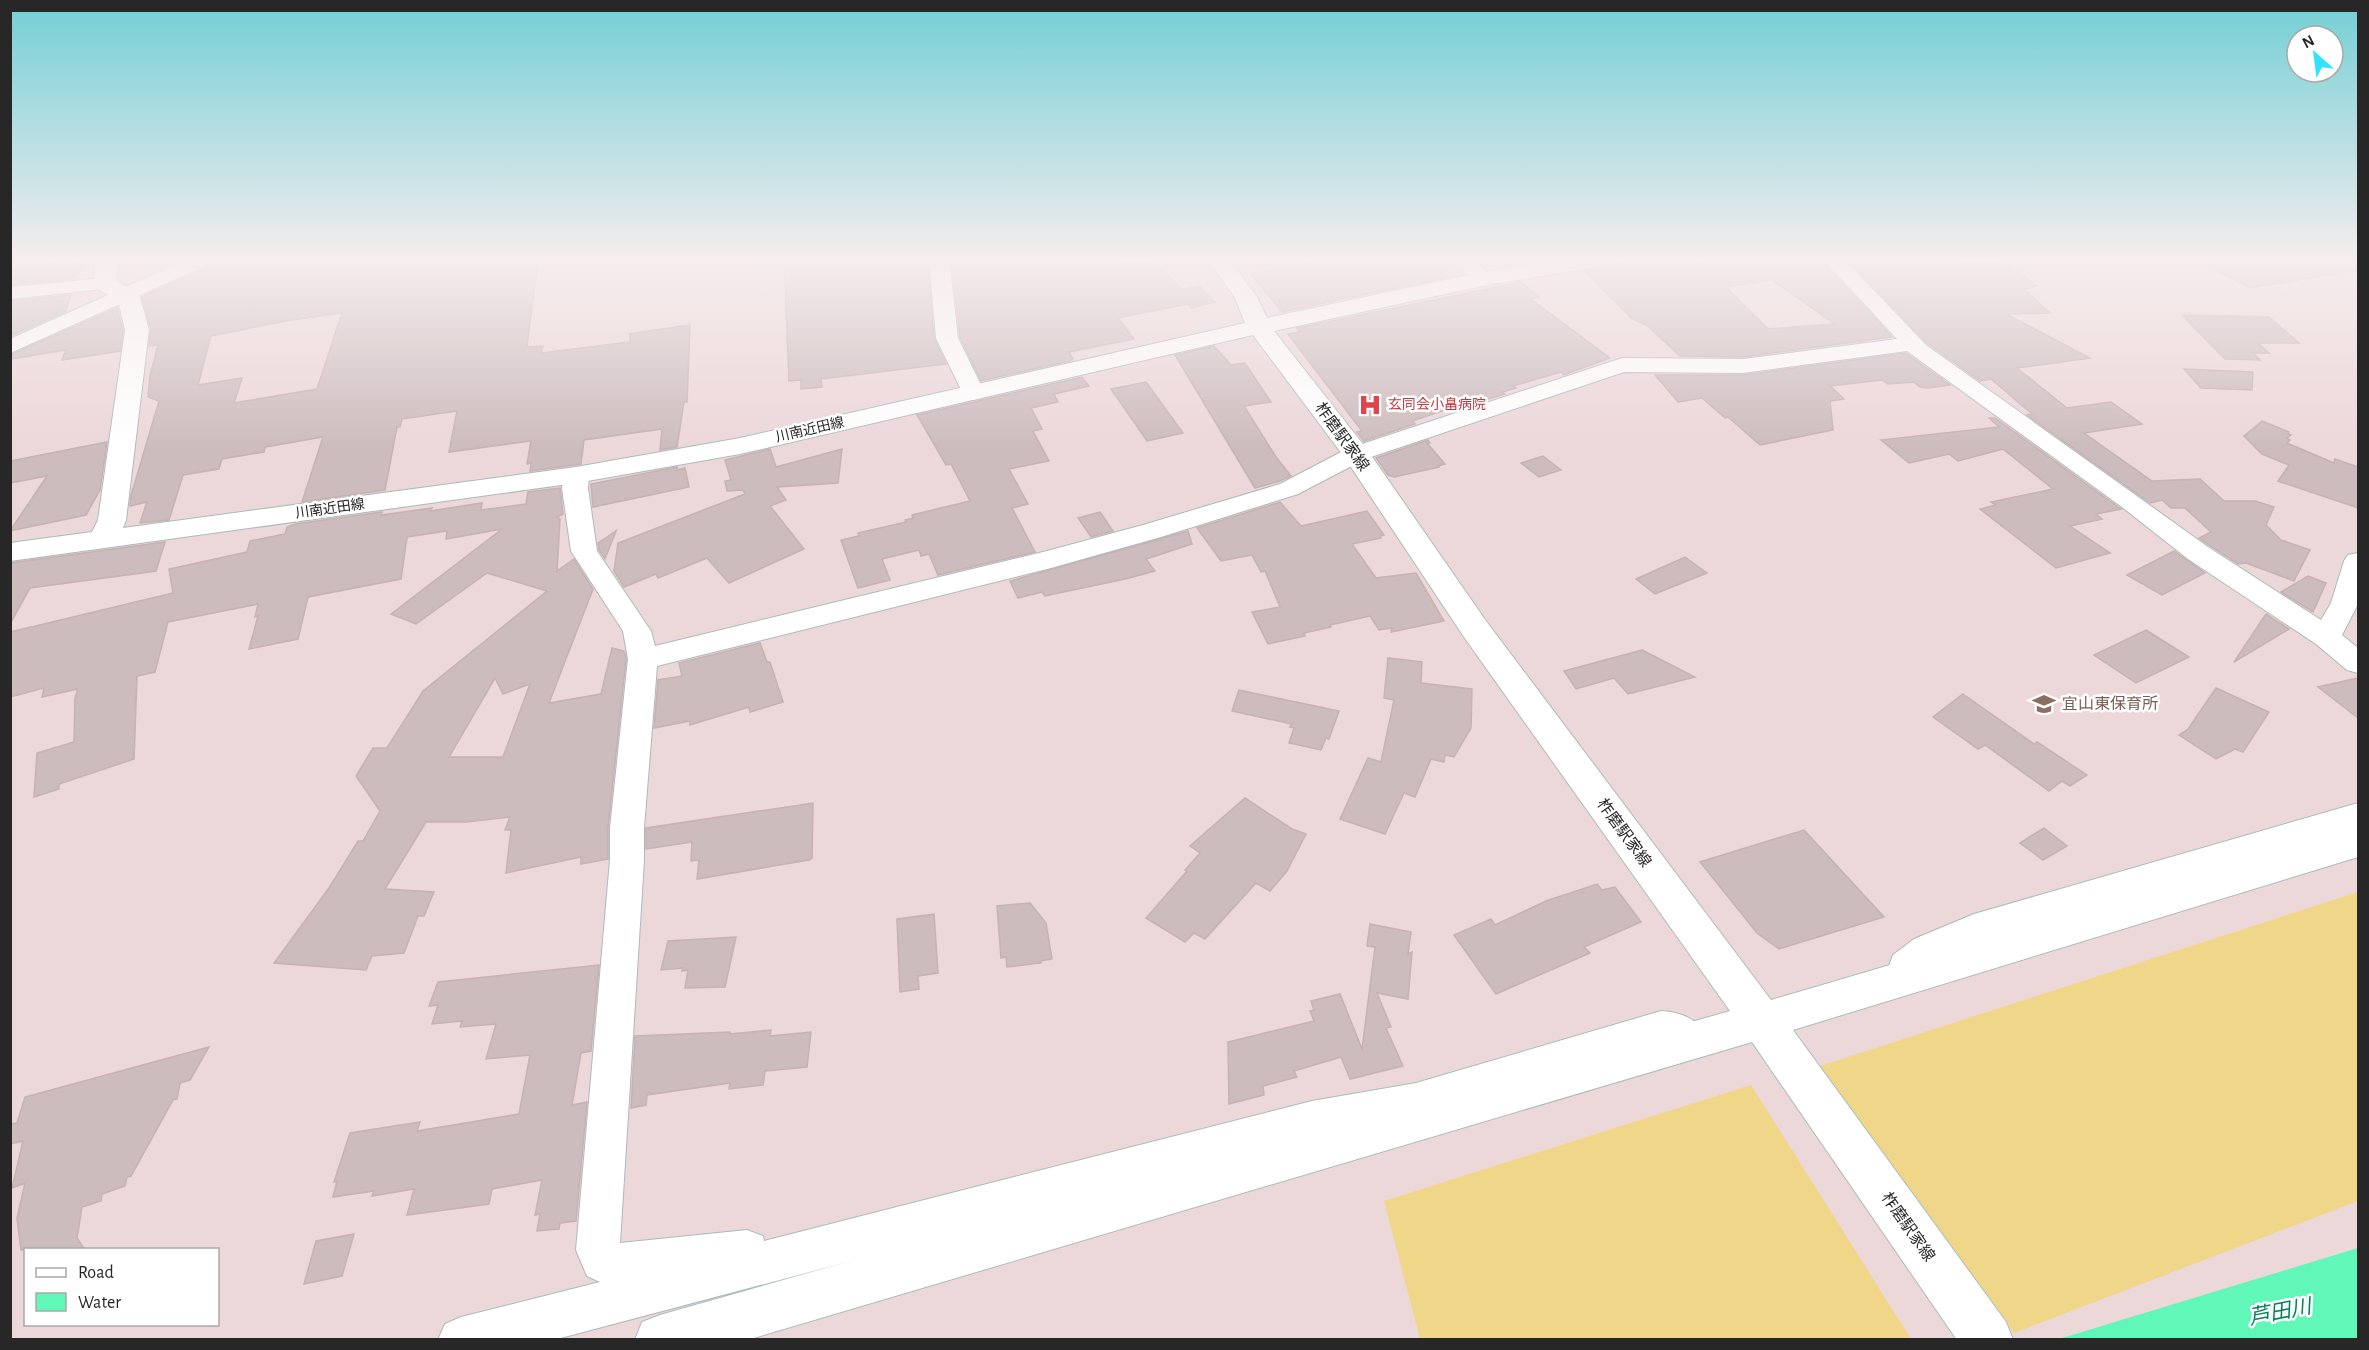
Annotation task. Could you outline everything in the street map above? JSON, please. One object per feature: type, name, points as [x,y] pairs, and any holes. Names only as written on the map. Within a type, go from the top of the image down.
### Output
[{"type":"main road","points":[[102,541],[112,520],[137,330],[135,322]]},
{"type":"main road","name":"柞磨駅家線","points":[[1258,322],[1356,454],[1475,629],[1771,1033],[1988,1340]]},
{"type":"main road","name":"川南近田線","points":[[10,552],[576,475],[740,446],[1283,322]]},
{"type":"main road","points":[[660,1340],[1690,1040],[1771,1033],[1903,980],[2358,842]]},
{"type":"street","points":[[10,347],[48,322]]},
{"type":"street","points":[[945,322],[947,339],[973,393]]},
{"type":"street","points":[[1894,322],[1913,344],[2198,553],[2326,637],[2358,663]]},
{"type":"street","points":[[643,659],[1051,559],[1152,531],[1289,489],[1356,454],[1622,365],[1743,366],[1913,344]]},
{"type":"street","points":[[576,475],[575,488],[584,551],[637,631],[643,659],[627,828],[627,860],[598,1250],[603,1260],[614,1266],[781,1248],[796,1255]]},
{"type":"street","points":[[2326,637],[2345,603],[2358,561]]},
{"type":"street","points":[[1903,980],[1906,966],[1927,950],[1987,925],[2358,816]]},
{"type":"street","points":[[461,1340],[796,1255],[1312,1119],[1416,1102],[1661,1028],[1674,1029],[1690,1040]]},
{"type":"shaded area","points":[[2358,892],[2358,1201],[2014,1333],[1820,1066]]},
{"type":"shaded area","points":[[1751,1085],[1911,1339],[1420,1339],[1384,1201]]},
{"type":"water","name":"芦田川","points":[[2358,1248],[2358,1339],[2059,1339]]},
{"type":"building","points":[[10,322],[42,322],[10,336]]},
{"type":"building","points":[[85,322],[121,322],[123,330],[120,351],[62,360],[66,350],[10,359],[10,355]]},
{"type":"building","points":[[149,322],[280,322],[211,336],[198,385],[242,378],[234,403],[317,389],[339,322],[530,322],[527,347],[543,346],[541,353],[630,342],[630,334],[690,325],[687,402],[684,402],[677,447],[660,450],[662,429],[584,440],[581,464],[530,471],[531,463],[527,464],[531,441],[449,452],[457,411],[402,419],[400,427],[397,427],[385,490],[302,502],[323,437],[265,447],[264,452],[222,459],[219,469],[183,475],[169,520],[140,523],[147,502],[130,506],[131,496],[159,401],[148,397],[150,376],[158,345],[149,346],[151,329]]},
{"type":"building","points":[[787,322],[933,322],[934,338],[946,364],[821,379],[822,387],[801,389],[801,380],[789,381]]},
{"type":"building","points":[[958,322],[1121,322],[1134,339],[1069,352],[1073,359],[1069,361],[981,381],[960,337]]},
{"type":"building","points":[[1326,322],[1562,322],[1610,358],[1564,375],[1561,372],[1513,386],[1516,388],[1502,392],[1505,394],[1481,401],[1479,399],[1412,421],[1415,424],[1364,441],[1357,432],[1362,431],[1288,334],[1300,332],[1297,328]]},
{"type":"building","points":[[1640,322],[1761,322],[1768,329],[1835,324],[1832,322],[1878,322],[1892,337],[1743,357],[1680,356],[1648,326]]},
{"type":"building","points":[[1907,322],[2021,322],[2090,358],[2017,368],[2067,408],[2111,402],[2142,424],[2084,433],[2152,481],[2200,479],[2224,501],[2255,501],[2274,507],[2266,525],[2281,540],[2310,550],[2294,581],[2246,563],[2238,564],[2199,538],[2211,532],[2185,508],[2171,508],[2162,500],[2150,503],[2027,415],[2032,414],[1991,379],[1980,381],[1927,343]]},
{"type":"building","points":[[2189,322],[2275,322],[2299,343],[2258,343],[2269,353],[2253,353],[2260,360],[2225,359]]},
{"type":"building","points":[[1214,346],[1231,365],[1245,363],[1271,402],[1244,406],[1276,457],[1291,476],[1255,488],[1175,355]]},
{"type":"building","points":[[1906,353],[1950,385],[1928,388],[1920,387],[1914,382],[1888,384],[1882,380],[1830,386],[1844,399],[1830,401],[1833,430],[1760,445],[1702,398],[1678,402],[1655,375],[1743,375]]},
{"type":"building","points":[[2184,369],[2253,372],[2252,390],[2201,388]]},
{"type":"building","points":[[1082,377],[1089,386],[1054,394],[1058,402],[1031,408],[1042,429],[1033,431],[1049,461],[1009,469],[1028,504],[1012,508],[1035,552],[938,575],[929,554],[921,556],[919,550],[882,559],[890,580],[858,588],[841,540],[859,536],[858,533],[906,522],[905,520],[913,518],[912,515],[970,501],[951,464],[946,465],[917,415]]},
{"type":"building","points":[[1146,382],[1183,433],[1147,441],[1111,389]]},
{"type":"building","points":[[1989,418],[1995,418],[2121,509],[2096,514],[2102,519],[2070,526],[2110,553],[2056,568],[1980,509],[1996,505],[1991,502],[2053,489],[2003,449],[1958,461],[1949,454],[1909,463],[1881,440],[1999,427]]},
{"type":"building","points":[[2262,421],[2289,432],[2288,434],[2291,435],[2287,438],[2290,440],[2287,443],[2334,463],[2335,459],[2358,467],[2358,508],[2278,481],[2289,465],[2262,454],[2244,436]]},
{"type":"building","points":[[1428,440],[1430,443],[1427,443],[1445,464],[1394,477],[1388,475],[1376,458]]},
{"type":"building","points":[[107,442],[100,490],[86,515],[10,531],[47,476],[10,483],[10,461]]},
{"type":"building","points":[[770,449],[776,467],[842,449],[838,483],[777,487],[786,500],[770,506],[804,549],[729,583],[707,558],[658,578],[656,574],[624,587],[614,571],[618,543],[745,494],[743,490],[727,491],[725,481],[731,480],[725,460]]},
{"type":"building","points":[[1543,456],[1561,470],[1539,477],[1521,463]]},
{"type":"building","points":[[677,467],[677,470],[685,468],[689,487],[593,507],[591,484]]},
{"type":"building","points":[[560,488],[563,514],[557,517],[560,519],[557,571],[574,559],[593,589],[549,703],[601,694],[612,648],[624,651],[626,659],[608,828],[608,859],[581,864],[581,857],[506,873],[511,830],[505,830],[510,817],[466,822],[426,822],[385,889],[434,892],[424,916],[418,916],[404,953],[372,956],[366,970],[274,963],[329,888],[358,841],[363,841],[380,811],[356,776],[373,748],[387,748],[423,691],[547,591],[487,573],[416,624],[391,614],[502,529],[446,539],[447,531],[407,537],[401,579],[308,597],[298,639],[249,649],[258,616],[255,617],[258,604],[168,622],[155,672],[137,676],[134,759],[59,784],[59,789],[34,797],[37,753],[74,742],[75,698],[78,689],[42,697],[44,688],[10,697],[10,632],[173,593],[169,569],[247,552],[250,541],[285,534],[287,527],[295,524],[382,512],[381,515],[432,508],[430,511],[482,503],[481,510],[526,504],[528,492]],"holes":[[[495,678],[503,694],[530,684],[503,757],[449,757]]]},
{"type":"building","points":[[1280,502],[1301,526],[1367,511],[1384,535],[1380,536],[1381,538],[1352,544],[1376,578],[1416,573],[1444,621],[1391,632],[1392,628],[1379,630],[1370,616],[1304,633],[1305,636],[1268,644],[1252,612],[1280,607],[1265,571],[1261,572],[1252,555],[1221,561],[1197,528]]},
{"type":"building","points":[[1100,512],[1113,531],[1091,537],[1078,518]]},
{"type":"building","points":[[616,531],[605,559],[599,550],[598,543]]},
{"type":"building","points":[[1188,531],[1192,544],[1146,559],[1155,571],[1045,596],[1042,592],[1018,598],[1010,581]]},
{"type":"building","points":[[165,542],[156,571],[30,588],[10,624],[10,563]]},
{"type":"building","points":[[2174,551],[2205,573],[2162,595],[2127,575]]},
{"type":"building","points":[[1685,557],[1707,573],[1655,594],[1636,579]]},
{"type":"building","points":[[2308,576],[2326,583],[2313,612],[2281,592]]},
{"type":"building","points":[[2266,614],[2289,629],[2234,662]]},
{"type":"building","points":[[2146,630],[2189,657],[2136,683],[2094,655]]},
{"type":"building","points":[[760,643],[767,662],[770,662],[783,702],[750,712],[749,707],[690,725],[690,721],[654,728],[658,680],[682,676],[679,663]]},
{"type":"building","points":[[1642,650],[1695,677],[1628,694],[1614,678],[1576,689],[1564,671]]},
{"type":"building","points":[[1388,658],[1422,662],[1421,683],[1472,689],[1471,728],[1454,757],[1445,755],[1444,762],[1431,759],[1415,797],[1404,793],[1385,834],[1340,819],[1368,758],[1381,762],[1394,700],[1384,698]]},
{"type":"building","points":[[2358,678],[2358,718],[2318,687]]},
{"type":"building","points":[[2216,688],[2269,712],[2243,752],[2235,749],[2216,759],[2179,735],[2188,729]]},
{"type":"building","points":[[1239,690],[1339,711],[1329,739],[1326,738],[1321,750],[1289,743],[1294,728],[1290,727],[1292,724],[1232,711]]},
{"type":"building","points":[[1963,694],[2034,744],[2037,742],[2087,775],[2070,786],[2062,781],[2049,791],[1985,745],[1978,749],[1933,717]]},
{"type":"building","points":[[1245,798],[1292,829],[1306,834],[1287,871],[1270,891],[1256,883],[1205,939],[1194,933],[1185,942],[1146,918],[1200,853],[1190,846]]},
{"type":"building","points":[[813,803],[812,858],[809,860],[697,879],[699,860],[691,861],[692,842],[646,849],[646,828]]},
{"type":"building","points":[[2044,828],[2067,846],[2043,860],[2020,843]]},
{"type":"building","points":[[1804,830],[1884,917],[1779,949],[1757,933],[1700,862]]},
{"type":"building","points":[[1597,884],[1602,890],[1615,887],[1641,922],[1584,947],[1590,953],[1496,994],[1454,935],[1491,919],[1495,925],[1546,901]]},
{"type":"building","points":[[1030,903],[1046,923],[1052,959],[1040,961],[1041,963],[1007,967],[1006,957],[1001,958],[997,906]]},
{"type":"building","points":[[934,914],[938,973],[918,976],[919,989],[900,992],[897,919]]},
{"type":"building","points":[[1370,924],[1411,932],[1408,954],[1412,952],[1408,999],[1377,993],[1391,1027],[1386,1028],[1403,1066],[1350,1079],[1341,1057],[1294,1071],[1297,1077],[1263,1086],[1264,1095],[1229,1104],[1228,1042],[1314,1021],[1310,1011],[1314,1010],[1311,1001],[1340,994],[1362,1049],[1375,947],[1367,946]]},
{"type":"building","points":[[736,937],[725,987],[685,988],[688,970],[682,971],[683,968],[661,970],[668,941]]},
{"type":"building","points":[[599,965],[591,1051],[581,1053],[572,1105],[587,1102],[576,1221],[560,1223],[559,1229],[537,1231],[540,1214],[535,1215],[542,1180],[492,1189],[489,1204],[407,1215],[414,1189],[372,1196],[374,1191],[333,1197],[337,1181],[334,1182],[350,1133],[420,1122],[417,1131],[519,1114],[530,1055],[486,1059],[496,1024],[460,1027],[462,1021],[432,1024],[438,1005],[429,1006],[438,982]]},
{"type":"building","points":[[771,1030],[770,1036],[811,1032],[807,1067],[765,1071],[763,1085],[729,1089],[730,1083],[647,1095],[646,1105],[631,1108],[635,1036],[730,1032],[730,1034]]},
{"type":"building","points":[[209,1047],[190,1080],[180,1083],[177,1099],[173,1100],[131,1176],[127,1177],[125,1186],[102,1194],[101,1201],[82,1207],[77,1238],[84,1248],[24,1248],[21,1250],[17,1218],[25,1183],[12,1188],[23,1141],[10,1144],[10,1124],[17,1123],[25,1097]]},
{"type":"building","points":[[354,1234],[342,1276],[304,1284],[316,1241]]},
{"type":"place","name":"玄同会小畠病院","points":[[1370,405]]},
{"type":"place","name":"宜山東保育所","points":[[2044,704]]}]
